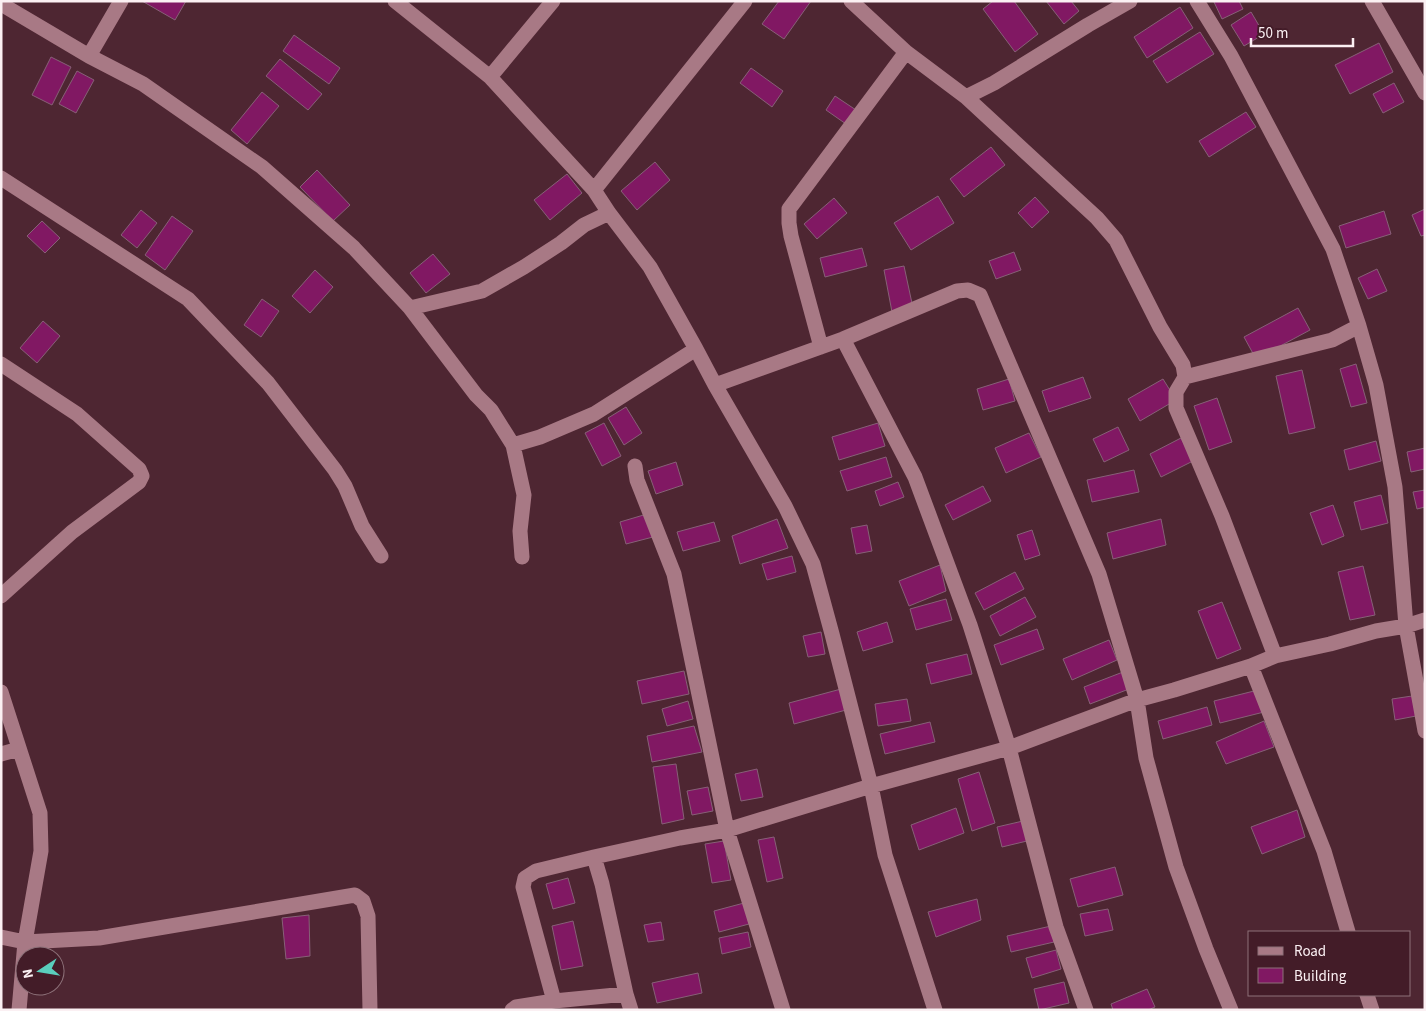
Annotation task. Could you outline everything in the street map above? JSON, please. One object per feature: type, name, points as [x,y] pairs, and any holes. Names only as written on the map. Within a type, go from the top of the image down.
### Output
[{"type":"street","points":[[89,56],[121,1]]},
{"type":"street","points":[[395,1],[490,77],[594,190],[608,213],[650,267],[715,385],[786,506],[813,564],[871,786],[885,855],[934,1010]]},
{"type":"street","points":[[490,77],[553,1]]},
{"type":"street","points":[[594,190],[745,1]]},
{"type":"street","points":[[852,1],[906,52],[966,97],[1097,218],[1116,240],[1160,328],[1183,365],[1185,378],[1176,392],[1176,408],[1222,516],[1275,656]]},
{"type":"street","points":[[966,97],[994,83],[1130,1]]},
{"type":"street","points":[[1197,1],[1231,56],[1333,249],[1359,326],[1376,385],[1395,487],[1406,626],[1425,731]]},
{"type":"street","points":[[1372,1],[1424,91]]},
{"type":"street","points":[[1,4],[89,56],[143,84],[262,167],[354,248],[410,308],[476,395],[491,410],[514,446],[524,495],[520,531],[522,557]]},
{"type":"street","points":[[821,348],[791,236],[789,209],[906,52]]},
{"type":"street","points":[[1,178],[188,299],[268,383],[335,470],[345,486],[362,526],[381,556]]},
{"type":"street","points":[[410,308],[482,291],[524,267],[584,225],[608,213]]},
{"type":"street","points":[[715,385],[843,340],[957,291],[968,290],[980,295],[1099,574],[1137,700],[1146,758],[1176,867],[1206,950],[1231,1010]]},
{"type":"street","points":[[1185,378],[1332,340],[1359,326]]},
{"type":"street","points":[[843,340],[915,477],[970,625],[1009,748],[1056,926],[1086,1010]]},
{"type":"street","points":[[514,446],[594,414],[696,349]]},
{"type":"street","points":[[1,364],[77,414],[139,469],[142,476],[139,482],[72,532],[1,596]]},
{"type":"street","points":[[635,466],[637,480],[674,574],[727,830],[783,1010]]},
{"type":"street","points":[[554,1001],[523,887],[525,878],[536,872],[680,838],[727,830],[871,786],[1009,748],[1137,700],[1251,666],[1275,656],[1425,620]]},
{"type":"street","points":[[1251,666],[1324,851],[1348,931]]},
{"type":"street","points":[[1,692],[40,813],[41,851],[25,942],[19,1010]]},
{"type":"street","points":[[1,754],[19,749]]},
{"type":"street","points":[[594,857],[602,884],[626,994],[632,1010]]},
{"type":"street","points":[[1,937],[25,942],[99,938],[355,895],[363,901],[368,916],[370,1010]]},
{"type":"street","points":[[512,1010],[516,1007],[554,1001],[626,994]]},
{"type":"street","points":[[1367,996],[1372,1010]]},
{"type":"building","points":[[142,1],[186,1],[175,20]]},
{"type":"building","points":[[779,1],[811,1],[784,39],[762,24]]},
{"type":"building","points":[[993,1],[1014,1],[1038,34],[1015,52],[983,9]]},
{"type":"building","points":[[1046,1],[1071,1],[1079,11],[1064,24]]},
{"type":"building","points":[[1215,1],[1239,1],[1243,9],[1222,19]]},
{"type":"building","points":[[1180,7],[1193,28],[1147,58],[1134,37]]},
{"type":"building","points":[[1251,12],[1264,34],[1244,46],[1231,25]]},
{"type":"building","points":[[1200,32],[1214,54],[1167,83],[1153,61]]},
{"type":"building","points":[[294,35],[340,68],[329,84],[283,51]]},
{"type":"building","points":[[1379,43],[1393,72],[1350,94],[1335,65]]},
{"type":"building","points":[[51,57],[71,67],[52,105],[32,95]]},
{"type":"building","points":[[280,59],[322,94],[308,110],[266,76]]},
{"type":"building","points":[[751,68],[783,91],[772,107],[740,83]]},
{"type":"building","points":[[77,71],[94,80],[76,113],[59,104]]},
{"type":"building","points":[[1394,83],[1404,102],[1383,113],[1373,94]]},
{"type":"building","points":[[262,92],[279,106],[247,144],[231,130]]},
{"type":"building","points":[[835,96],[856,110],[846,124],[826,110]]},
{"type":"building","points":[[1246,112],[1256,127],[1209,157],[1199,141]]},
{"type":"building","points":[[991,147],[1005,165],[964,197],[950,179]]},
{"type":"building","points":[[655,162],[670,180],[637,210],[621,191]]},
{"type":"building","points":[[317,170],[350,205],[333,221],[300,187]]},
{"type":"building","points":[[567,174],[582,193],[550,220],[534,200]]},
{"type":"building","points":[[938,196],[954,223],[911,250],[894,223]]},
{"type":"building","points":[[1035,197],[1049,212],[1032,228],[1018,213]]},
{"type":"building","points":[[834,198],[847,213],[817,239],[804,224]]},
{"type":"building","points":[[1425,209],[1425,235],[1421,236],[1412,215]]},
{"type":"building","points":[[141,210],[157,223],[137,248],[121,235]]},
{"type":"building","points":[[1384,211],[1391,234],[1346,248],[1339,226]]},
{"type":"building","points":[[172,216],[193,231],[165,270],[145,255]]},
{"type":"building","points":[[42,221],[60,238],[45,253],[27,236]]},
{"type":"building","points":[[862,248],[867,266],[825,277],[820,258]]},
{"type":"building","points":[[1014,252],[1021,270],[996,279],[989,261]]},
{"type":"building","points":[[433,254],[450,274],[426,293],[410,273]]},
{"type":"building","points":[[904,266],[913,308],[892,312],[884,270]]},
{"type":"building","points":[[1377,269],[1387,291],[1368,299],[1358,278]]},
{"type":"building","points":[[315,270],[333,287],[310,313],[292,296]]},
{"type":"building","points":[[262,299],[279,311],[261,337],[244,325]]},
{"type":"building","points":[[1298,308],[1310,330],[1256,359],[1244,337]]},
{"type":"building","points":[[43,321],[60,336],[37,363],[20,348]]},
{"type":"building","points":[[1356,364],[1367,403],[1351,407],[1340,369]]},
{"type":"building","points":[[1302,370],[1315,428],[1289,434],[1276,376]]},
{"type":"building","points":[[1083,377],[1091,398],[1049,412],[1042,391]]},
{"type":"building","points":[[1009,379],[1015,401],[983,410],[977,389]]},
{"type":"building","points":[[1163,379],[1176,400],[1140,421],[1128,399]]},
{"type":"building","points":[[1217,398],[1232,442],[1209,450],[1194,406]]},
{"type":"building","points":[[626,407],[642,433],[624,445],[608,418]]},
{"type":"building","points":[[604,423],[621,456],[602,466],[585,433]]},
{"type":"building","points":[[878,423],[885,446],[839,460],[832,437]]},
{"type":"building","points":[[1118,427],[1129,450],[1104,462],[1093,439]]},
{"type":"building","points":[[1029,433],[1041,457],[1006,473],[995,448]]},
{"type":"building","points":[[1181,438],[1193,461],[1161,477],[1150,454]]},
{"type":"building","points":[[1376,441],[1381,461],[1349,470],[1344,450]]},
{"type":"building","points":[[1425,448],[1425,469],[1411,472],[1407,452]]},
{"type":"building","points":[[886,457],[892,477],[847,491],[840,471]]},
{"type":"building","points":[[676,462],[683,485],[656,494],[648,471]]},
{"type":"building","points":[[1134,470],[1139,492],[1092,502],[1087,480]]},
{"type":"building","points":[[898,482],[904,497],[880,506],[875,491]]},
{"type":"building","points":[[983,486],[991,501],[953,520],[945,505]]},
{"type":"building","points":[[1425,490],[1425,507],[1417,509],[1413,492]]},
{"type":"building","points":[[1381,495],[1388,523],[1361,530],[1354,502]]},
{"type":"building","points":[[1333,505],[1344,536],[1322,545],[1310,513]]},
{"type":"building","points":[[647,514],[653,537],[626,544],[620,522]]},
{"type":"building","points":[[777,519],[788,548],[740,564],[732,536]]},
{"type":"building","points":[[1161,519],[1166,545],[1113,559],[1107,533]]},
{"type":"building","points":[[714,522],[720,541],[683,551],[677,532]]},
{"type":"building","points":[[867,525],[872,551],[856,554],[851,528]]},
{"type":"building","points":[[1032,530],[1040,555],[1025,560],[1017,535]]},
{"type":"building","points":[[792,556],[796,572],[767,580],[762,564]]},
{"type":"building","points":[[940,565],[946,591],[909,606],[899,581]]},
{"type":"building","points":[[1363,566],[1375,615],[1350,620],[1338,572]]},
{"type":"building","points":[[1015,572],[1024,589],[984,610],[975,593]]},
{"type":"building","points":[[1025,597],[1036,617],[1000,636],[990,616]]},
{"type":"building","points":[[946,599],[952,620],[916,630],[910,609]]},
{"type":"building","points":[[1222,602],[1241,649],[1217,659],[1198,611]]},
{"type":"building","points":[[887,622],[893,642],[863,651],[857,632]]},
{"type":"building","points":[[1037,629],[1044,649],[1001,665],[994,645]]},
{"type":"building","points":[[821,632],[825,654],[808,657],[803,636]]},
{"type":"building","points":[[1109,640],[1117,660],[1072,680],[1063,659]]},
{"type":"building","points":[[967,654],[972,674],[931,684],[926,664]]},
{"type":"building","points":[[684,671],[689,694],[642,704],[637,681]]},
{"type":"building","points":[[1123,672],[1129,689],[1090,704],[1084,687]]},
{"type":"building","points":[[841,689],[846,710],[794,724],[789,703]]},
{"type":"building","points":[[1258,690],[1264,712],[1220,723],[1214,701]]},
{"type":"building","points":[[1412,696],[1416,716],[1395,720],[1392,699]]},
{"type":"building","points":[[907,699],[911,721],[878,726],[875,704]]},
{"type":"building","points":[[688,701],[693,719],[667,726],[662,709]]},
{"type":"building","points":[[1207,707],[1212,725],[1163,739],[1158,721]]},
{"type":"building","points":[[1264,721],[1274,747],[1226,764],[1216,742]]},
{"type":"building","points":[[930,722],[935,742],[885,754],[880,734]]},
{"type":"building","points":[[694,726],[702,752],[652,762],[647,736]]},
{"type":"building","points":[[676,764],[684,819],[662,824],[653,767]]},
{"type":"building","points":[[757,769],[763,797],[741,801],[735,774]]},
{"type":"building","points":[[979,772],[995,823],[972,831],[958,779]]},
{"type":"building","points":[[708,787],[713,811],[692,815],[687,791]]},
{"type":"building","points":[[956,808],[964,833],[919,850],[911,825]]},
{"type":"building","points":[[1297,810],[1305,837],[1262,854],[1251,827]]},
{"type":"building","points":[[1023,821],[1027,841],[1002,847],[997,827]]},
{"type":"building","points":[[774,837],[783,878],[767,882],[758,840]]},
{"type":"building","points":[[724,841],[731,880],[712,883],[705,844]]},
{"type":"building","points":[[1115,867],[1123,895],[1078,907],[1070,879]]},
{"type":"building","points":[[568,878],[575,903],[553,909],[546,884]]},
{"type":"building","points":[[977,899],[981,920],[936,937],[928,912]]},
{"type":"building","points":[[744,903],[749,924],[719,932],[714,911]]},
{"type":"building","points":[[1108,909],[1113,930],[1085,936],[1080,914]]},
{"type":"building","points":[[309,915],[310,956],[286,959],[282,918]]},
{"type":"building","points":[[573,921],[583,966],[561,970],[552,926]]},
{"type":"building","points":[[661,922],[664,940],[648,942],[644,925]]},
{"type":"building","points":[[1051,926],[1054,942],[1011,952],[1007,936]]},
{"type":"building","points":[[748,932],[751,947],[722,954],[719,938]]},
{"type":"building","points":[[1056,950],[1061,969],[1032,978],[1026,958]]},
{"type":"building","points":[[698,973],[702,993],[657,1003],[652,983]]},
{"type":"building","points":[[1064,982],[1069,1003],[1039,1010],[1034,989]]},
{"type":"building","points":[[1147,989],[1155,1007],[1148,1010],[1113,1010],[1111,1004]]}]
